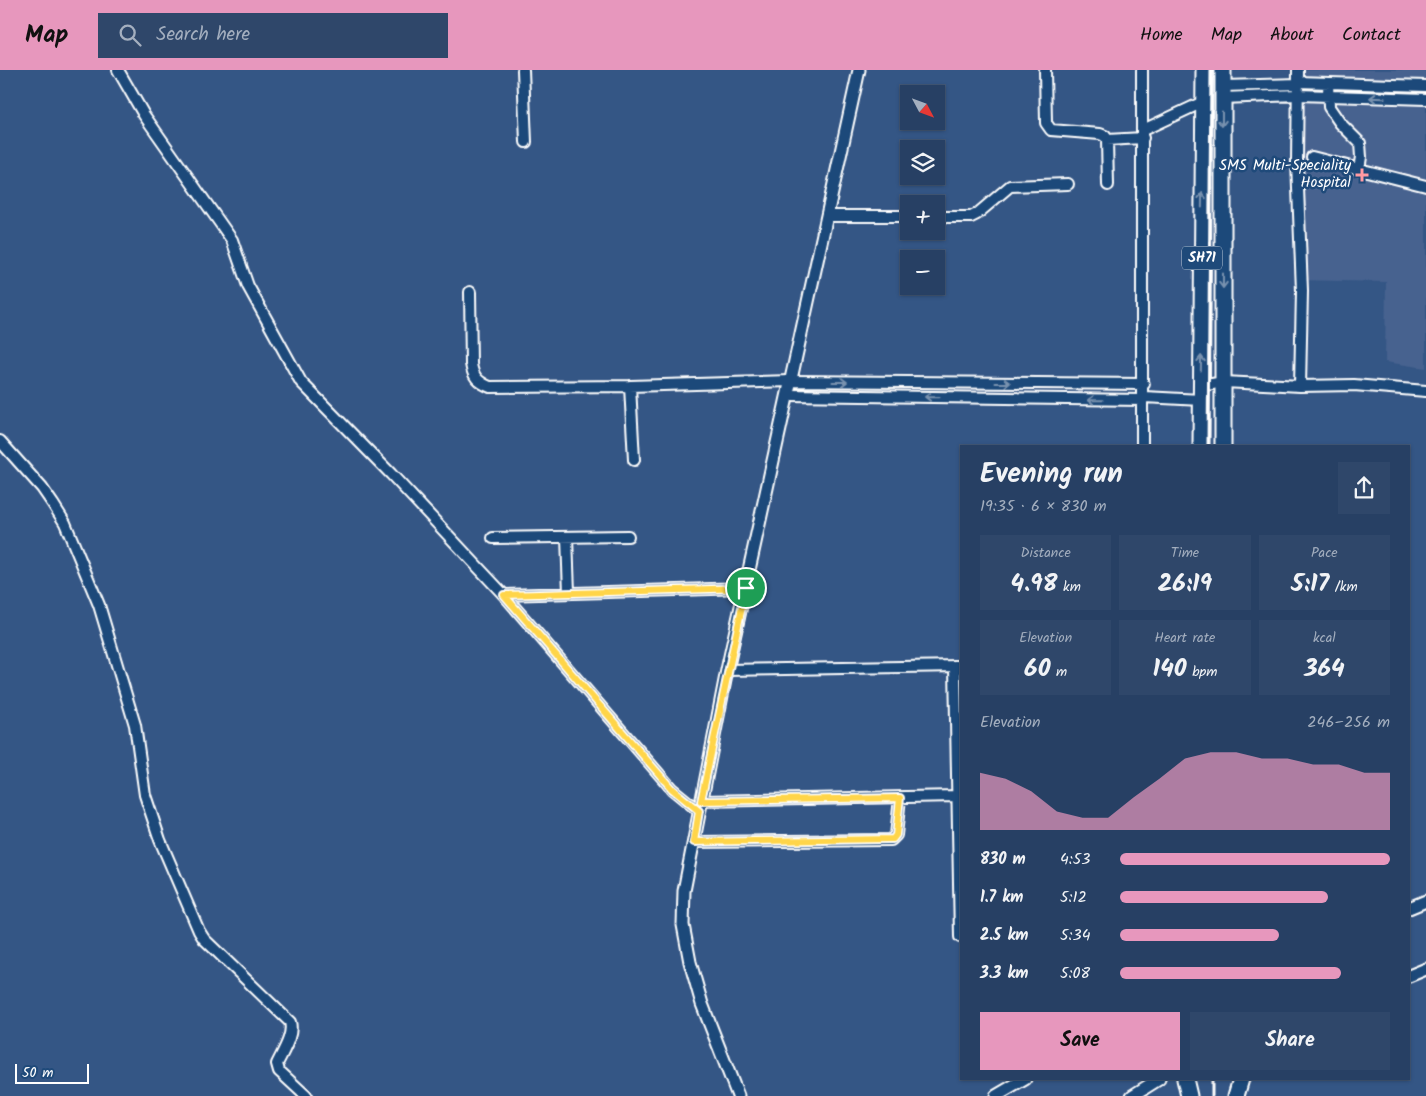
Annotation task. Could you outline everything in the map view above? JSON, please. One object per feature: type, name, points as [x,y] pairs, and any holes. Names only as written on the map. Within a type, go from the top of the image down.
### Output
[{"type":"main road","name":"SH71","points":[[1201,445],[1204,70]]},
{"type":"main road","name":"SH71","points":[[1223,70],[1223,445]]},
{"type":"main road","points":[[1185,1080],[1189,1096]]},
{"type":"main road","points":[[1236,1096],[1240,1080]]},
{"type":"street","points":[[118,70],[144,115],[232,240],[248,286],[301,382],[391,474],[504,595],[672,789],[700,806],[957,796]]},
{"type":"street","points":[[523,70],[526,142]]},
{"type":"street","points":[[738,1096],[702,1004],[683,925],[684,891],[727,670],[860,70]]},
{"type":"street","points":[[1046,70],[1046,123],[1051,130],[1105,136],[1107,140],[1108,185]]},
{"type":"street","points":[[1142,70],[1144,384],[1142,445]]},
{"type":"street","points":[[1298,70],[1298,162],[1302,291],[1300,386]]},
{"type":"street","points":[[1222,92],[1298,83],[1426,86]]},
{"type":"street","points":[[1328,84],[1329,107],[1340,123],[1360,143],[1361,157],[1359,169]]},
{"type":"street","points":[[1222,92],[1426,99]]},
{"type":"street","points":[[1107,140],[1143,134],[1203,102]]},
{"type":"street","points":[[1312,157],[1426,186]]},
{"type":"street","points":[[945,216],[971,217],[1010,186],[1018,184],[1068,184]]},
{"type":"street","points":[[828,216],[900,216]]},
{"type":"street","points":[[470,292],[472,373],[482,384],[490,387],[630,386],[791,381],[1144,384]]},
{"type":"street","points":[[788,395],[1144,399],[1201,392],[1224,382],[1300,386],[1354,385],[1426,391]]},
{"type":"street","points":[[630,386],[634,460]]},
{"type":"street","points":[[0,441],[42,488],[65,523],[99,605],[135,725],[145,795],[160,840],[199,931],[292,1025],[277,1067],[306,1096]]},
{"type":"street","points":[[493,538],[628,536]]},
{"type":"street","points":[[567,537],[569,593]]},
{"type":"street","points":[[504,595],[746,588]]},
{"type":"street","points":[[727,670],[958,666],[957,796],[960,937]]},
{"type":"street","points":[[694,842],[891,840],[896,835],[900,798]]},
{"type":"street","points":[[1410,908],[1426,901]]},
{"type":"street","points":[[1410,976],[1426,970]]},
{"type":"street","points":[[996,1096],[1023,1080]]},
{"type":"street","points":[[1132,1096],[1157,1080]]},
{"type":"shaded area","name":"SMS Multi-Speciality Hospital","points":[[1298,70],[1426,70],[1426,368],[1385,362],[1386,282],[1297,280]]},
{"type":"railway","points":[[1208,445],[1211,70]]},
{"type":"railway","points":[[1212,1080],[1212,1096]]},
{"type":"place","name":"SMS Multi-Speciality Hospital","points":[[1362,175]]},
{"type":"route","points":[[746,588],[727,670],[701,801],[900,798],[896,835],[893,839],[694,842],[699,811],[672,789],[504,595],[746,588]]}]
